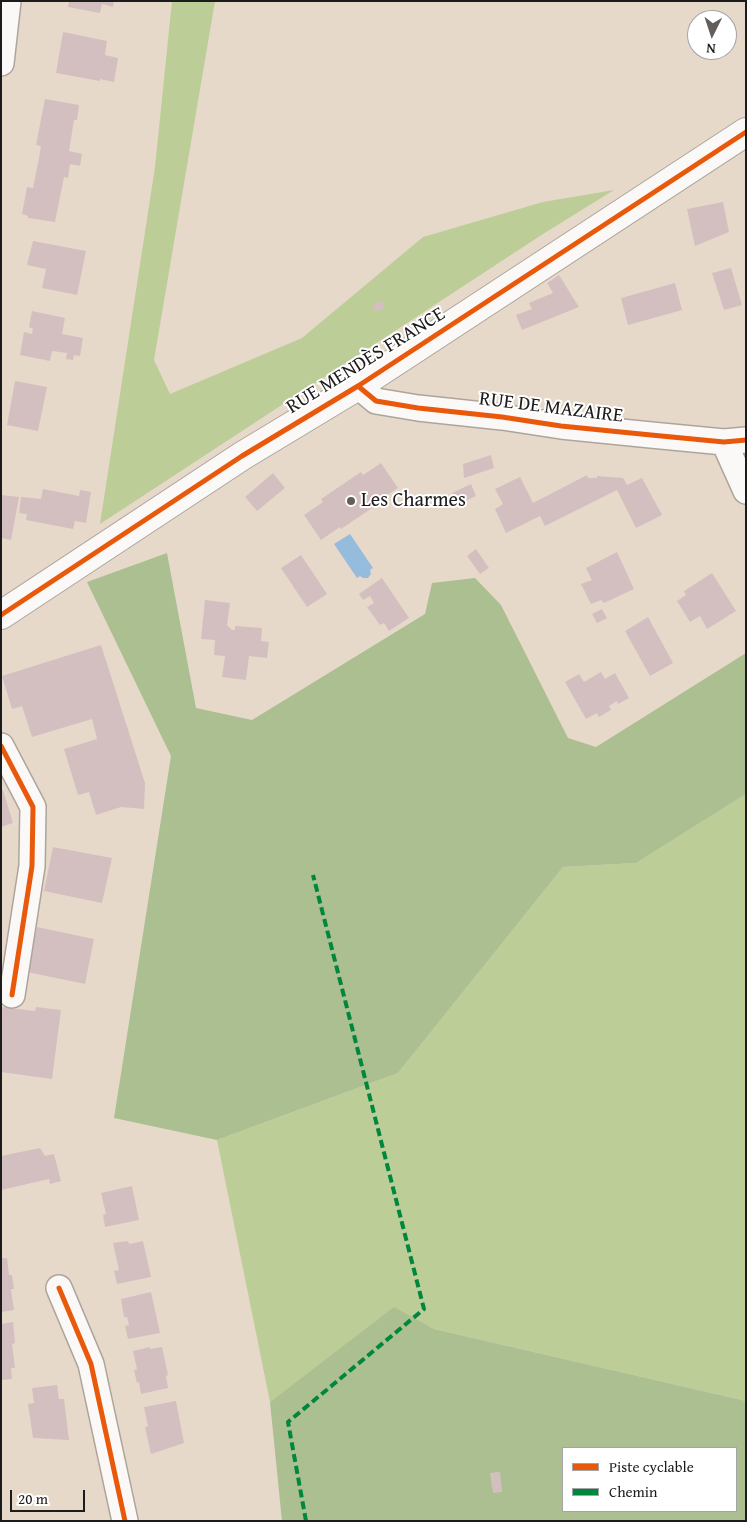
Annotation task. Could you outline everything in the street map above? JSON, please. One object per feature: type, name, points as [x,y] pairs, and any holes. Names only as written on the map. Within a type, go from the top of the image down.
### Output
[{"type":"street","points":[[1,63],[8,1]]},
{"type":"street","name":"RUE MENDÈS FRANCE","points":[[1,615],[242,456],[358,386],[746,132]]},
{"type":"street","name":"RUE DE MAZAIRE","points":[[358,386],[376,401],[418,408],[570,427],[735,441],[746,491]]},
{"type":"street","points":[[1,746],[33,807],[32,866],[12,995]]},
{"type":"street","points":[[59,1288],[91,1364],[125,1521]]},
{"type":"green space","points":[[172,1],[215,1],[154,360],[170,394],[302,338],[423,237],[543,202],[614,190],[543,234],[100,524],[155,167]]},
{"type":"green space","points":[[167,553],[196,708],[252,720],[425,614],[432,583],[475,578],[501,605],[568,738],[596,747],[746,653],[746,794],[636,863],[563,867],[398,1073],[217,1140],[114,1118],[171,756],[87,582]]},
{"type":"green space","points":[[746,794],[746,1401],[434,1329],[394,1308],[270,1402],[217,1140],[398,1073],[563,867],[636,863]]},
{"type":"green space","points":[[394,1307],[434,1329],[746,1401],[746,1521],[282,1521],[270,1402]]},
{"type":"water","points":[[350,534],[373,568],[370,570],[371,574],[368,578],[360,576],[357,578],[334,544]]},
{"type":"building","points":[[69,1],[114,1],[113,7],[102,4],[100,13],[68,7]]},
{"type":"building","points":[[63,32],[107,41],[105,55],[118,58],[114,82],[56,73]]},
{"type":"building","points":[[45,99],[79,105],[77,120],[74,120],[69,151],[82,154],[80,166],[70,164],[68,178],[64,177],[55,222],[28,218],[28,216],[22,214],[27,187],[33,188],[39,158],[41,146],[36,145]]},
{"type":"building","points":[[723,202],[729,232],[695,246],[687,209]]},
{"type":"building","points":[[33,241],[86,251],[77,295],[42,288],[46,269],[27,265]]},
{"type":"building","points":[[731,268],[742,305],[724,310],[712,273]]},
{"type":"building","points":[[559,275],[579,307],[522,330],[516,315],[532,309],[529,303],[553,293],[547,283]]},
{"type":"building","points":[[675,283],[682,310],[628,325],[621,298]]},
{"type":"building","points":[[382,301],[385,308],[375,312],[373,305]]},
{"type":"building","points":[[32,311],[65,318],[62,334],[83,338],[80,356],[74,355],[73,360],[66,359],[67,353],[52,351],[50,361],[20,355],[24,332],[32,334],[33,329],[29,327]]},
{"type":"building","points":[[15,381],[47,387],[38,431],[7,425]]},
{"type":"building","points":[[491,455],[494,468],[464,478],[463,464]]},
{"type":"building","name":"Les Charmes","points":[[381,463],[398,488],[379,500],[381,502],[321,540],[304,515],[323,502],[321,499],[361,472],[363,475]]},
{"type":"building","points":[[273,473],[285,488],[257,511],[245,497]]},
{"type":"building","points":[[587,475],[588,478],[597,478],[597,476],[623,478],[627,485],[642,478],[662,515],[636,528],[617,490],[545,526],[540,516],[506,533],[495,509],[503,504],[495,489],[520,477],[533,503]]},
{"type":"building","points":[[471,484],[476,496],[458,504],[452,493]]},
{"type":"building","points":[[43,489],[79,496],[80,490],[91,492],[86,523],[75,521],[73,529],[26,520],[27,514],[19,513],[21,497],[41,499]]},
{"type":"building","points":[[1,495],[19,497],[11,540],[1,538]]},
{"type":"building","points":[[476,549],[489,568],[480,574],[467,556]]},
{"type":"building","points":[[617,552],[634,589],[604,603],[601,600],[591,604],[581,584],[592,580],[586,568]]},
{"type":"building","points":[[301,555],[327,594],[307,607],[281,568]]},
{"type":"building","points":[[712,573],[736,611],[707,629],[700,616],[690,622],[677,601],[686,595],[684,591]]},
{"type":"building","points":[[382,578],[409,618],[389,631],[384,623],[380,625],[367,607],[374,603],[370,596],[363,600],[359,594]]},
{"type":"building","points":[[205,600],[230,603],[227,625],[232,630],[235,630],[235,626],[262,628],[261,641],[269,642],[267,658],[249,656],[246,680],[222,677],[225,656],[214,655],[215,640],[201,639]]},
{"type":"building","points":[[602,609],[607,618],[597,623],[592,614]]},
{"type":"building","points":[[648,617],[673,663],[650,676],[625,631]]},
{"type":"building","points":[[101,645],[145,783],[144,809],[121,807],[96,815],[89,792],[78,795],[64,749],[97,739],[92,719],[32,737],[22,706],[12,709],[2,676]]},
{"type":"building","points":[[601,672],[605,679],[615,673],[629,698],[618,704],[617,701],[609,706],[611,710],[599,717],[597,713],[586,719],[565,682],[579,674],[584,682]]},
{"type":"building","points":[[1,790],[3,790],[13,823],[1,827]]},
{"type":"building","points":[[53,847],[112,858],[102,903],[44,891]]},
{"type":"building","points":[[37,927],[94,939],[85,984],[27,972]]},
{"type":"building","points":[[1,1007],[35,1011],[36,1007],[61,1010],[52,1079],[1,1072]]},
{"type":"building","points":[[40,1148],[45,1156],[54,1154],[61,1181],[50,1184],[49,1179],[1,1190],[1,1156]]},
{"type":"building","points":[[132,1186],[139,1220],[105,1227],[103,1215],[106,1214],[101,1193]]},
{"type":"building","points":[[127,1241],[130,1244],[143,1241],[151,1277],[117,1284],[114,1271],[119,1270],[113,1243]]},
{"type":"building","points":[[1,1258],[7,1258],[9,1275],[12,1275],[14,1289],[11,1289],[14,1310],[1,1312]]},
{"type":"building","points":[[151,1292],[160,1333],[128,1339],[125,1326],[129,1325],[127,1317],[124,1317],[121,1299]]},
{"type":"building","points":[[13,1322],[15,1343],[12,1344],[15,1368],[11,1368],[12,1379],[1,1380],[1,1324]]},
{"type":"building","points":[[150,1347],[150,1349],[162,1347],[168,1375],[166,1376],[168,1388],[141,1394],[134,1370],[137,1369],[133,1351]]},
{"type":"building","points":[[57,1385],[59,1399],[64,1399],[69,1440],[33,1438],[28,1404],[34,1403],[32,1388]]},
{"type":"building","points":[[176,1401],[184,1443],[151,1454],[145,1427],[148,1426],[144,1407]]},
{"type":"building","points":[[500,1472],[502,1492],[493,1493],[490,1473]]},
{"type":"marked path","points":[[306,1521],[288,1422],[424,1309],[313,875]]},
{"type":"cycle path","points":[[1,615],[242,456],[358,386],[746,132]]},
{"type":"cycle path","points":[[358,386],[376,401],[418,408],[651,435],[724,442],[746,440]]},
{"type":"cycle path","points":[[1,746],[33,807],[32,866],[12,995]]},
{"type":"cycle path","points":[[59,1288],[91,1364],[125,1521]]},
{"type":"place","name":"Les Charmes","points":[[351,501]]}]
